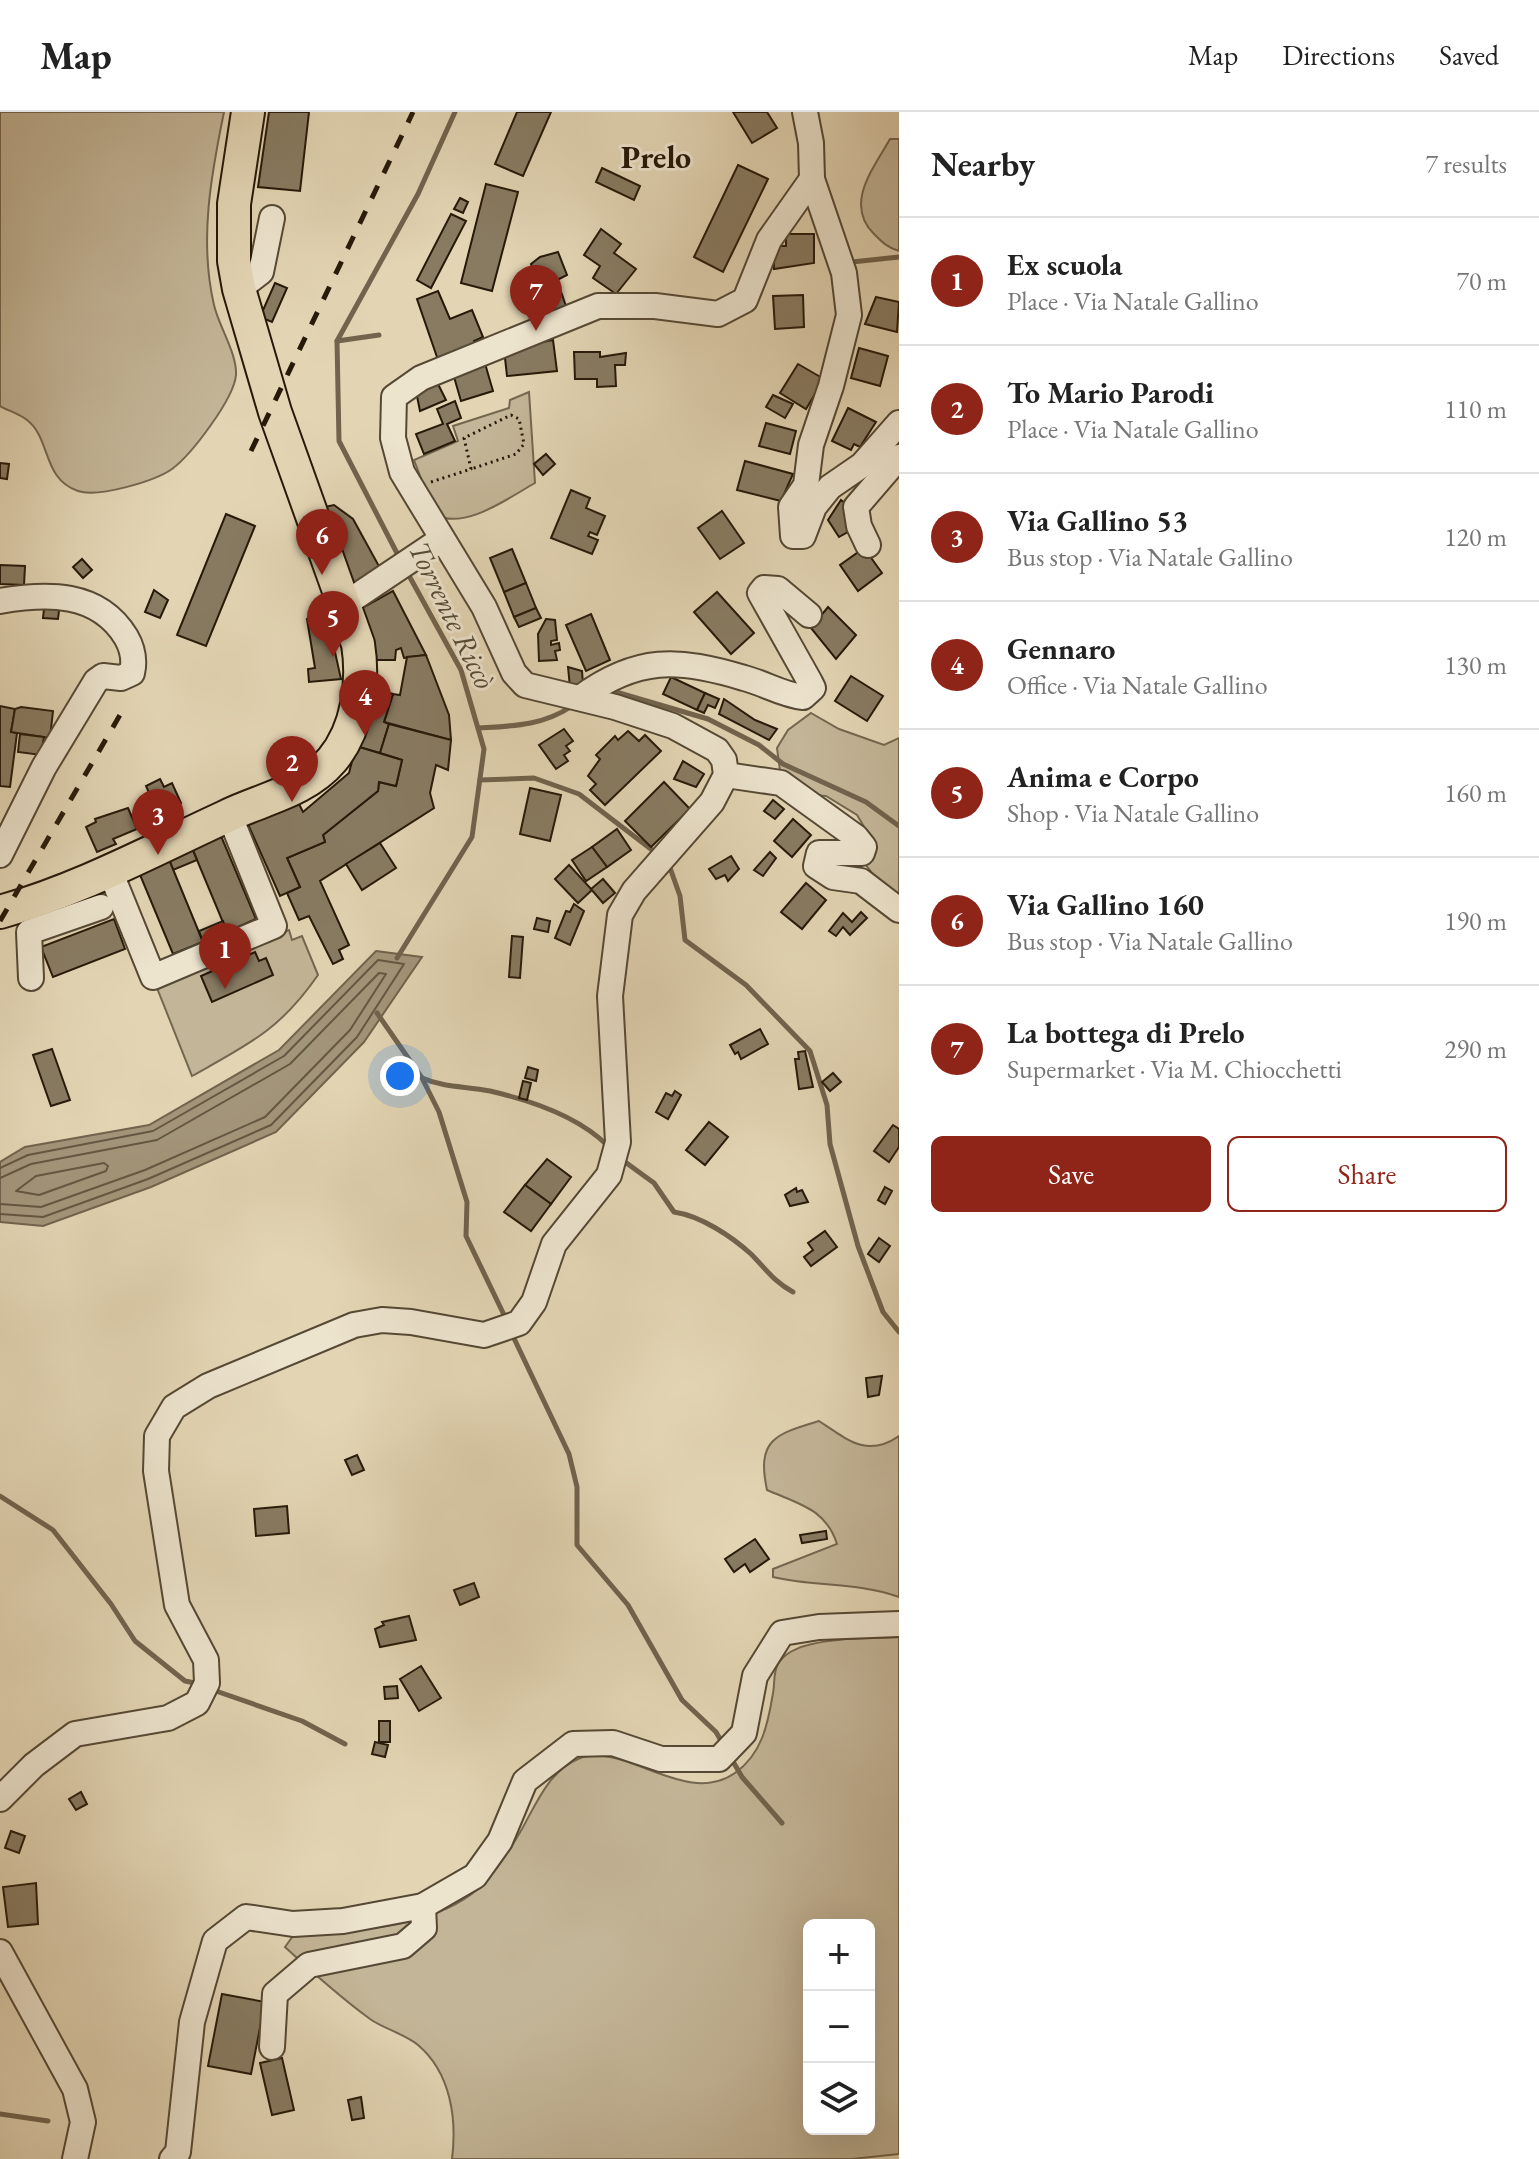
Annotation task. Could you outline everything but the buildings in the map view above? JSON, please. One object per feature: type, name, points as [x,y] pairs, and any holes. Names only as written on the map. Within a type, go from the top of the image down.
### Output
[{"type":"main road","points":[[0,912],[64,905],[110,871],[229,814],[300,786],[334,757],[352,719],[360,685],[358,644],[275,412],[239,289],[234,261],[234,204],[248,112]]},
{"type":"street","points":[[805,112],[811,143],[812,179],[844,273],[849,315],[831,386],[811,445],[806,485],[791,507],[793,536],[803,536],[814,507],[830,487],[862,465],[899,423]]},
{"type":"street","points":[[0,1799],[34,1765],[75,1734],[168,1718],[197,1703],[207,1683],[206,1660],[177,1605],[156,1471],[157,1436],[174,1407],[208,1386],[354,1325],[382,1320],[411,1322],[443,1331],[484,1335],[519,1323],[534,1302],[554,1244],[609,1175],[618,1142],[610,996],[620,915],[634,891],[712,802],[726,775],[717,750],[673,726],[525,685],[514,673],[484,607],[438,542],[402,472],[393,438],[394,397],[421,378],[598,306],[655,306],[718,314],[745,300],[769,240],[812,179]]},
{"type":"street","points":[[239,289],[261,272],[272,218]]},
{"type":"street","points":[[868,545],[859,526],[856,507],[899,457]]},
{"type":"street","points":[[345,604],[438,542]]},
{"type":"street","points":[[580,698],[616,675],[665,662],[742,677],[803,697],[813,688],[760,593],[764,588],[778,589],[794,599],[809,615]]},
{"type":"street","points":[[0,601],[36,595],[74,598],[103,610],[131,646],[134,663],[132,673],[121,678],[103,676],[96,681],[44,767],[0,855]]},
{"type":"street","points":[[726,775],[781,783],[861,841],[864,847],[862,853],[819,853],[816,866],[833,877],[861,881],[899,910]]},
{"type":"street","points":[[110,871],[153,977],[274,926],[229,814]]},
{"type":"street","points":[[31,978],[29,932],[64,905],[101,907]]},
{"type":"street","points":[[172,2159],[178,2152],[192,2022],[215,1941],[246,1917],[293,1924],[343,1921],[423,1906],[475,1876],[500,1841],[525,1781],[573,1744],[613,1743],[661,1759],[719,1759],[744,1733],[755,1676],[782,1633],[819,1627],[899,1624]]},
{"type":"street","points":[[272,2047],[275,1994],[309,1965],[403,1946],[424,1928],[423,1906]]},
{"type":"street","points":[[0,1952],[75,2089],[83,2122],[75,2159]]},
{"type":"path","points":[[413,490],[516,454],[524,444],[519,419],[511,415],[464,438],[471,469]]},
{"type":"shaded area","points":[[0,112],[224,112],[208,208],[207,257],[214,305],[234,358],[236,375],[228,398],[200,439],[172,469],[153,478],[112,490],[78,491],[58,477],[35,428],[24,418],[0,406]]},
{"type":"shaded area","points":[[890,139],[899,139],[899,251],[874,234],[865,223],[861,211],[864,186]]},
{"type":"shaded area","points":[[529,392],[535,483],[500,504],[473,515],[447,519],[435,515],[414,460],[458,441],[453,426],[509,408],[510,400]]},
{"type":"shaded area","points":[[811,713],[839,729],[884,745],[899,738],[899,894],[880,883],[865,864],[869,835],[857,815],[826,796],[811,795],[780,771],[777,748],[788,730]]},
{"type":"shaded area","points":[[289,930],[292,940],[302,936],[318,975],[276,1023],[192,1076],[157,988]]},
{"type":"shaded area","points":[[819,1421],[849,1440],[867,1446],[877,1446],[899,1436],[899,1597],[868,1589],[773,1577],[773,1569],[837,1544],[818,1515],[767,1490],[764,1473],[767,1449],[773,1441],[791,1430]]},
{"type":"shaded area","points":[[899,1637],[899,2154],[852,2159],[452,2159],[453,2128],[449,2098],[445,2083],[429,2056],[413,2041],[370,2019],[316,1975],[285,1947],[293,1936],[390,1926],[415,1920],[460,1902],[479,1888],[497,1868],[551,1780],[578,1759],[596,1756],[615,1758],[696,1783],[716,1782],[735,1773],[752,1757],[762,1738],[778,1664],[800,1647],[841,1639]]},
{"type":"water","points":[[376,951],[422,957],[364,1042],[276,1132],[151,1187],[43,1226],[0,1222],[0,1162],[25,1147],[149,1125],[279,1050]]},
{"type":"waterway","name":"Torrente Riccò","points":[[400,559],[339,441],[337,341],[418,194],[455,112]]},
{"type":"waterway","points":[[852,262],[899,257]]},
{"type":"waterway","points":[[337,341],[379,335]]},
{"type":"waterway","name":"Torrente Riccò","points":[[397,958],[472,837],[484,749],[461,670],[407,572]]},
{"type":"waterway","points":[[609,690],[708,719],[759,745],[783,764],[866,802],[899,826]]},
{"type":"waterway","points":[[479,728],[538,721],[572,706]]},
{"type":"waterway","points":[[480,780],[534,778],[579,794],[656,853]]},
{"type":"waterway","points":[[669,865],[680,896],[685,940],[746,985],[810,1051],[827,1105],[830,1144],[858,1246],[883,1312],[899,1332]]},
{"type":"waterway","points":[[377,1013],[422,1078],[439,1112],[467,1202],[466,1236],[506,1319]]},
{"type":"waterway","points":[[422,1078],[521,1099],[583,1126],[608,1146]]},
{"type":"waterway","points":[[621,1159],[654,1183],[674,1212],[705,1222],[725,1234],[751,1254],[775,1280],[793,1292]]},
{"type":"waterway","points":[[511,1332],[569,1454],[577,1487],[577,1545],[628,1605],[682,1700],[716,1732],[724,1746]]},
{"type":"waterway","points":[[0,1496],[53,1530],[111,1604],[135,1641],[185,1681],[200,1684]]},
{"type":"waterway","points":[[213,1690],[302,1721],[345,1744]]},
{"type":"waterway","points":[[731,1758],[742,1777],[782,1823]]},
{"type":"waterway","points":[[0,2114],[48,2121]]},
{"type":"railway","points":[[251,451],[413,112]]},
{"type":"railway","points":[[0,921],[120,715]]},
{"type":"place","name":"La bottega di Prelo","points":[[536,331]]},
{"type":"place","name":"Via Gallino 160","points":[[322,575]]},
{"type":"place","name":"Anima e Corpo","points":[[333,657]]},
{"type":"place","name":"Gennaro","points":[[365,736]]},
{"type":"place","name":"To Mario Parodi","points":[[292,802]]},
{"type":"place","name":"Via Gallino 53","points":[[158,855]]},
{"type":"place","name":"Ex scuola","points":[[225,989]]},
{"type":"district","name":"Prelo","points":[[656,157]]}]
